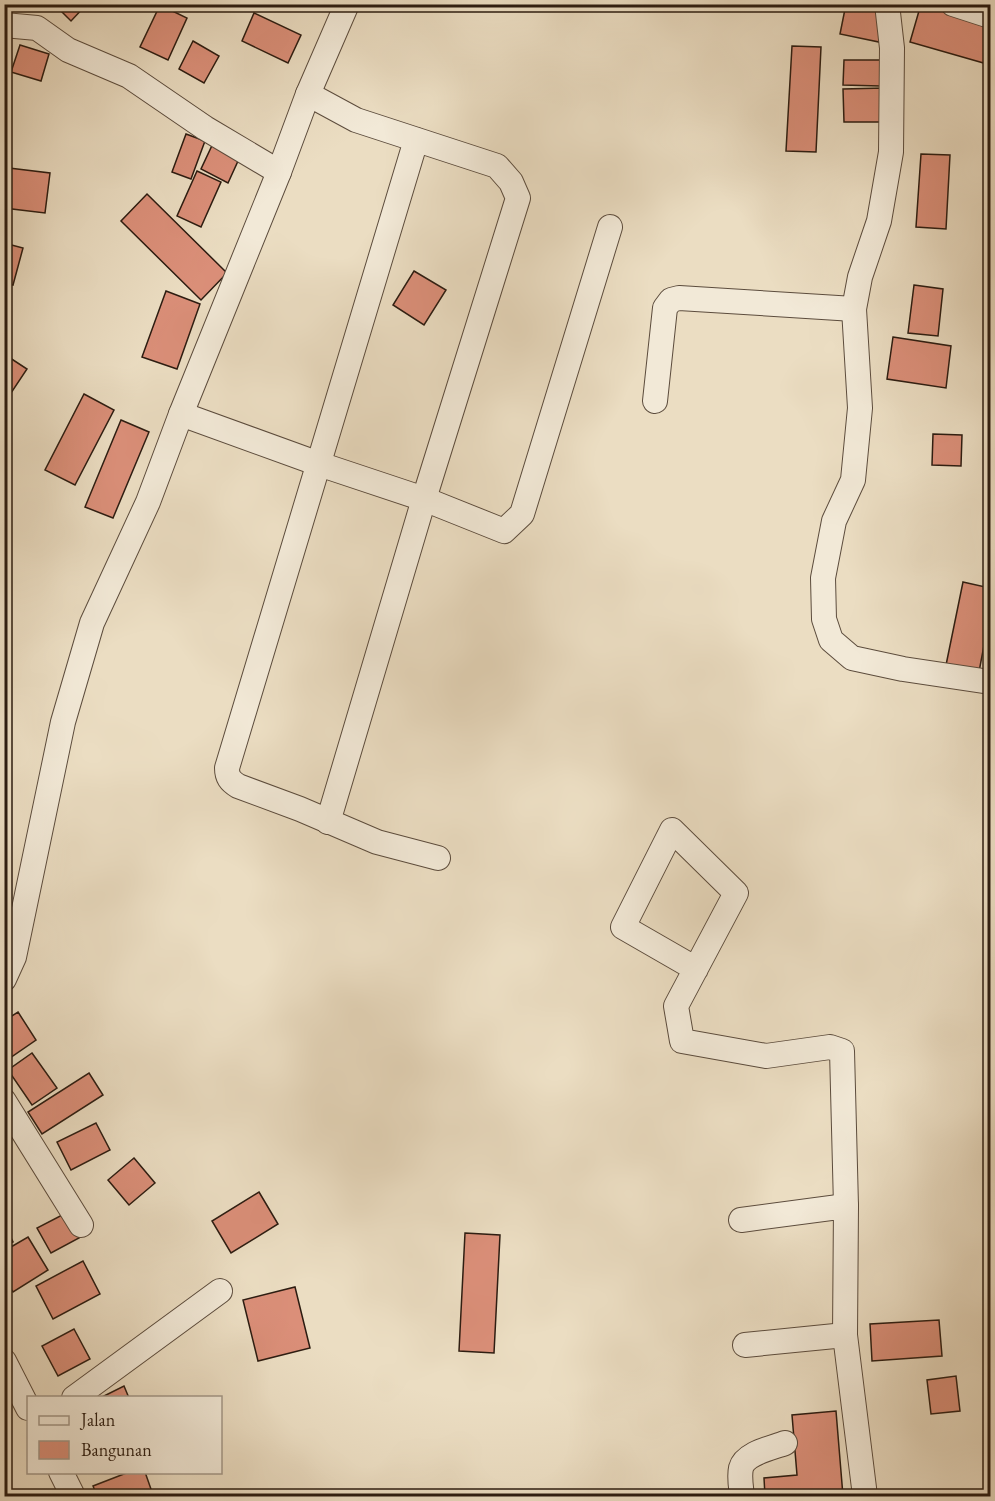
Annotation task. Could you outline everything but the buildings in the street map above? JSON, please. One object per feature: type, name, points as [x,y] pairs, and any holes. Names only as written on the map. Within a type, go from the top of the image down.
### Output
[{"type":"street","points":[[887,4],[892,48],[891,152],[879,221],[860,278],[854,309],[860,408],[853,480],[834,521],[823,578],[824,619],[831,640],[852,658],[903,669],[990,682]]},
{"type":"street","points":[[953,4],[990,16]]},
{"type":"street","points":[[4,979],[14,957],[63,722],[92,623],[148,502],[344,5]]},
{"type":"street","points":[[4,25],[37,28],[68,50],[129,76],[205,128],[279,172]]},
{"type":"street","points":[[308,94],[356,120],[497,166],[511,182],[518,198],[424,499],[328,822]]},
{"type":"street","points":[[416,140],[227,768],[227,776],[238,786],[300,809],[377,842],[438,858]]},
{"type":"street","points":[[181,414],[424,499],[504,531],[522,514],[610,227]]},
{"type":"street","points":[[655,400],[664,308],[671,300],[679,297],[854,309]]},
{"type":"street","points":[[696,969],[623,927],[672,830],[736,894],[696,969],[676,1006],[682,1041],[766,1056],[830,1047],[842,1051],[846,1206],[846,1335],[865,1497]]},
{"type":"street","points":[[4,1101],[81,1225]]},
{"type":"street","points":[[741,1220],[846,1206]]},
{"type":"street","points":[[77,1396],[220,1291]]},
{"type":"street","points":[[745,1345],[846,1335]]},
{"type":"street","points":[[4,1361],[27,1406]]},
{"type":"street","points":[[742,1497],[741,1466],[748,1457],[785,1443]]},
{"type":"street","points":[[62,1474],[73,1497]]}]
